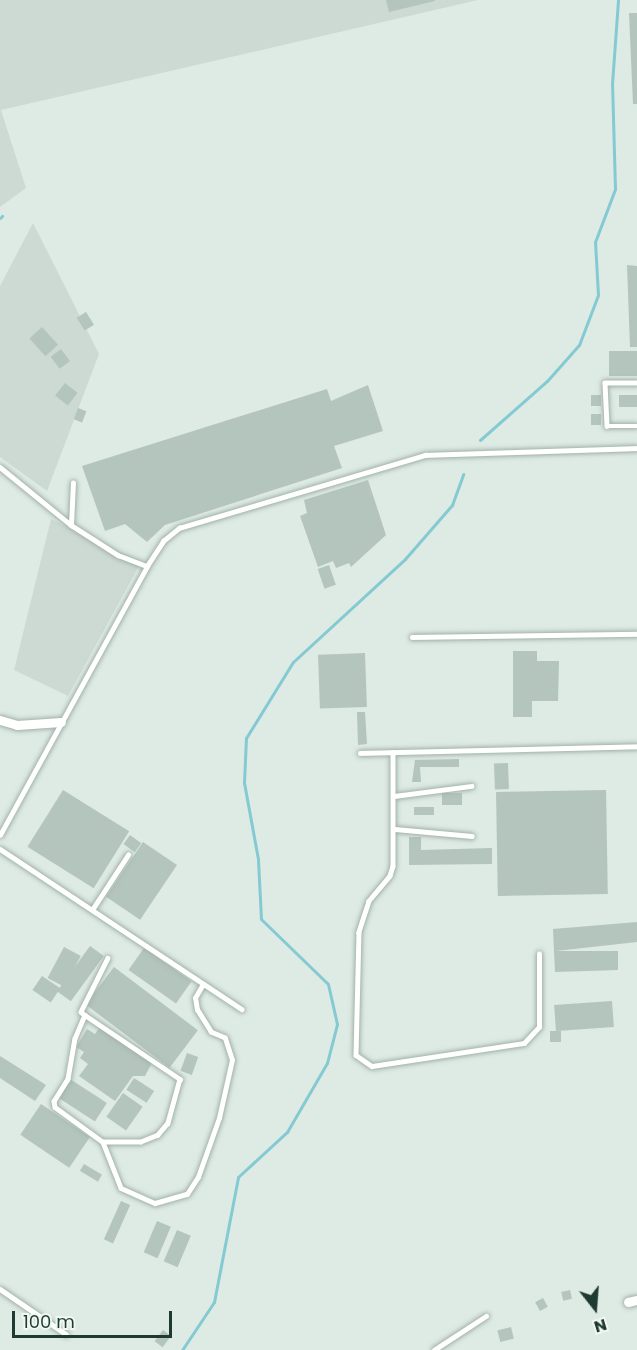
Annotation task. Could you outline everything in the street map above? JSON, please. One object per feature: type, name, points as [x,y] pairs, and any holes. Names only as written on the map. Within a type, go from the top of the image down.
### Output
[{"type":"street","points":[[0,720],[17,725],[61,722]]},
{"type":"lane","points":[[637,383],[605,383],[607,426],[637,426]]},
{"type":"lane","points":[[0,835],[147,566],[163,541],[179,528],[388,464],[449,454],[637,448]]},
{"type":"lane","points":[[0,467],[70,525],[118,555],[147,566]]},
{"type":"lane","points":[[70,525],[73,483]]},
{"type":"lane","points":[[412,636],[637,634]]},
{"type":"lane","points":[[360,753],[637,746]]},
{"type":"lane","points":[[393,752],[395,829],[390,876],[369,901],[359,932],[354,1046],[364,1063],[372,1066],[507,1048],[532,1039],[539,1027],[539,954]]},
{"type":"lane","points":[[394,796],[471,786]]},
{"type":"lane","points":[[395,829],[472,836]]},
{"type":"lane","points":[[0,849],[242,1009]]},
{"type":"lane","points":[[92,910],[128,855]]},
{"type":"lane","points":[[103,1142],[141,1142],[158,1135],[168,1123],[180,1079],[81,1012],[108,958]]},
{"type":"lane","points":[[85,1015],[75,1038],[68,1079],[54,1101],[55,1107],[103,1142],[121,1188],[144,1200],[174,1200],[187,1194],[198,1177],[219,1118],[232,1060],[225,1038],[211,1032],[197,1010],[195,998],[203,984]]},
{"type":"lane","points":[[0,1289],[66,1334]]},
{"type":"lane","points":[[434,1350],[486,1316]]},
{"type":"shaded area","points":[[0,0],[478,0],[1,110],[26,188],[0,207]]},
{"type":"shaded area","points":[[33,223],[99,354],[47,491],[0,457],[0,286]]},
{"type":"shaded area","points":[[51,519],[141,562],[68,696],[14,670]]},
{"type":"building","points":[[386,0],[435,0],[435,1],[389,12]]},
{"type":"building","points":[[629,13],[637,13],[637,104],[633,104]]},
{"type":"building","points":[[627,265],[637,266],[637,347],[630,347]]},
{"type":"building","points":[[86,312],[94,325],[85,331],[77,318]]},
{"type":"building","points":[[42,327],[58,345],[45,356],[29,338]]},
{"type":"building","points":[[61,349],[70,361],[60,369],[51,357]]},
{"type":"building","points":[[609,351],[637,351],[637,376],[609,376]]},
{"type":"building","points":[[65,383],[78,393],[68,405],[55,396]]},
{"type":"building","points":[[368,385],[383,431],[334,446],[342,468],[165,525],[147,542],[125,524],[105,531],[82,466],[327,389],[331,401]]},
{"type":"building","points":[[591,395],[601,395],[601,406],[591,406]]},
{"type":"building","points":[[619,395],[637,395],[637,407],[619,407]]},
{"type":"building","points":[[78,408],[86,411],[82,422],[74,419]]},
{"type":"building","points":[[591,414],[601,414],[601,425],[591,425]]},
{"type":"building","points":[[368,480],[386,535],[351,567],[349,563],[336,568],[333,561],[318,567],[300,516],[307,513],[304,500]]},
{"type":"building","points":[[329,565],[336,585],[324,589],[318,569]]},
{"type":"building","points":[[513,651],[537,651],[537,661],[559,661],[558,701],[532,701],[532,717],[513,717]]},
{"type":"building","points":[[365,653],[367,707],[320,709],[318,655]]},
{"type":"building","points":[[357,712],[365,712],[367,744],[358,745]]},
{"type":"building","points":[[459,759],[459,767],[420,767],[421,782],[412,782],[415,760]]},
{"type":"building","points":[[494,763],[508,763],[509,789],[495,789]]},
{"type":"building","points":[[63,790],[129,831],[94,888],[27,847]]},
{"type":"building","points":[[606,790],[608,894],[498,896],[496,792]]},
{"type":"building","points":[[442,793],[462,793],[462,805],[442,805]]},
{"type":"building","points":[[414,807],[434,807],[434,815],[414,815]]},
{"type":"building","points":[[130,835],[141,843],[135,852],[124,844]]},
{"type":"building","points":[[409,837],[421,837],[421,850],[492,848],[492,864],[409,865]]},
{"type":"building","points":[[143,842],[177,865],[140,920],[106,897]]},
{"type":"building","points":[[637,922],[637,942],[556,951],[618,951],[618,970],[555,972],[553,929]]},
{"type":"building","points":[[90,946],[104,956],[71,1001],[57,991]]},
{"type":"building","points":[[64,947],[81,956],[64,987],[48,978]]},
{"type":"building","points":[[144,948],[192,981],[176,1003],[129,970]]},
{"type":"building","points":[[114,967],[198,1030],[170,1068],[86,1005]]},
{"type":"building","points":[[42,976],[60,988],[51,1002],[32,990]]},
{"type":"building","points":[[612,1001],[614,1027],[556,1031],[554,1005]]},
{"type":"building","points":[[99,1028],[153,1061],[145,1076],[133,1076],[115,1101],[79,1076],[88,1064],[80,1058],[84,1052],[76,1047],[87,1029],[95,1034]]},
{"type":"building","points":[[550,1031],[561,1031],[561,1042],[550,1042]]},
{"type":"building","points":[[187,1053],[198,1057],[192,1075],[181,1071]]},
{"type":"building","points":[[0,1056],[46,1085],[35,1101],[0,1078]]},
{"type":"building","points":[[134,1078],[154,1091],[147,1103],[126,1090]]},
{"type":"building","points":[[70,1079],[107,1103],[95,1121],[58,1097]]},
{"type":"building","points":[[123,1093],[143,1107],[126,1131],[106,1117]]},
{"type":"building","points":[[41,1104],[90,1137],[69,1168],[20,1135]]},
{"type":"building","points":[[84,1164],[102,1175],[98,1182],[80,1171]]},
{"type":"building","points":[[121,1201],[130,1205],[113,1243],[104,1239]]},
{"type":"building","points":[[157,1221],[171,1227],[158,1258],[144,1252]]},
{"type":"building","points":[[177,1230],[191,1236],[178,1267],[164,1261]]},
{"type":"building","points":[[570,1290],[572,1299],[563,1301],[561,1292]]},
{"type":"building","points":[[543,1298],[548,1307],[540,1311],[535,1302]]},
{"type":"building","points":[[511,1327],[514,1339],[500,1342],[497,1330]]},
{"type":"building","points":[[163,1330],[171,1336],[163,1347],[155,1341]]},
{"type":"waterway","points":[[480,440],[547,381],[579,345],[598,295],[595,242],[615,189],[612,84],[618,0]]},
{"type":"waterway","points":[[182,1350],[214,1302],[238,1177],[287,1132],[327,1063],[337,1024],[328,984],[261,919],[258,859],[244,783],[246,738],[293,662],[405,559],[452,505],[463,474]]}]
